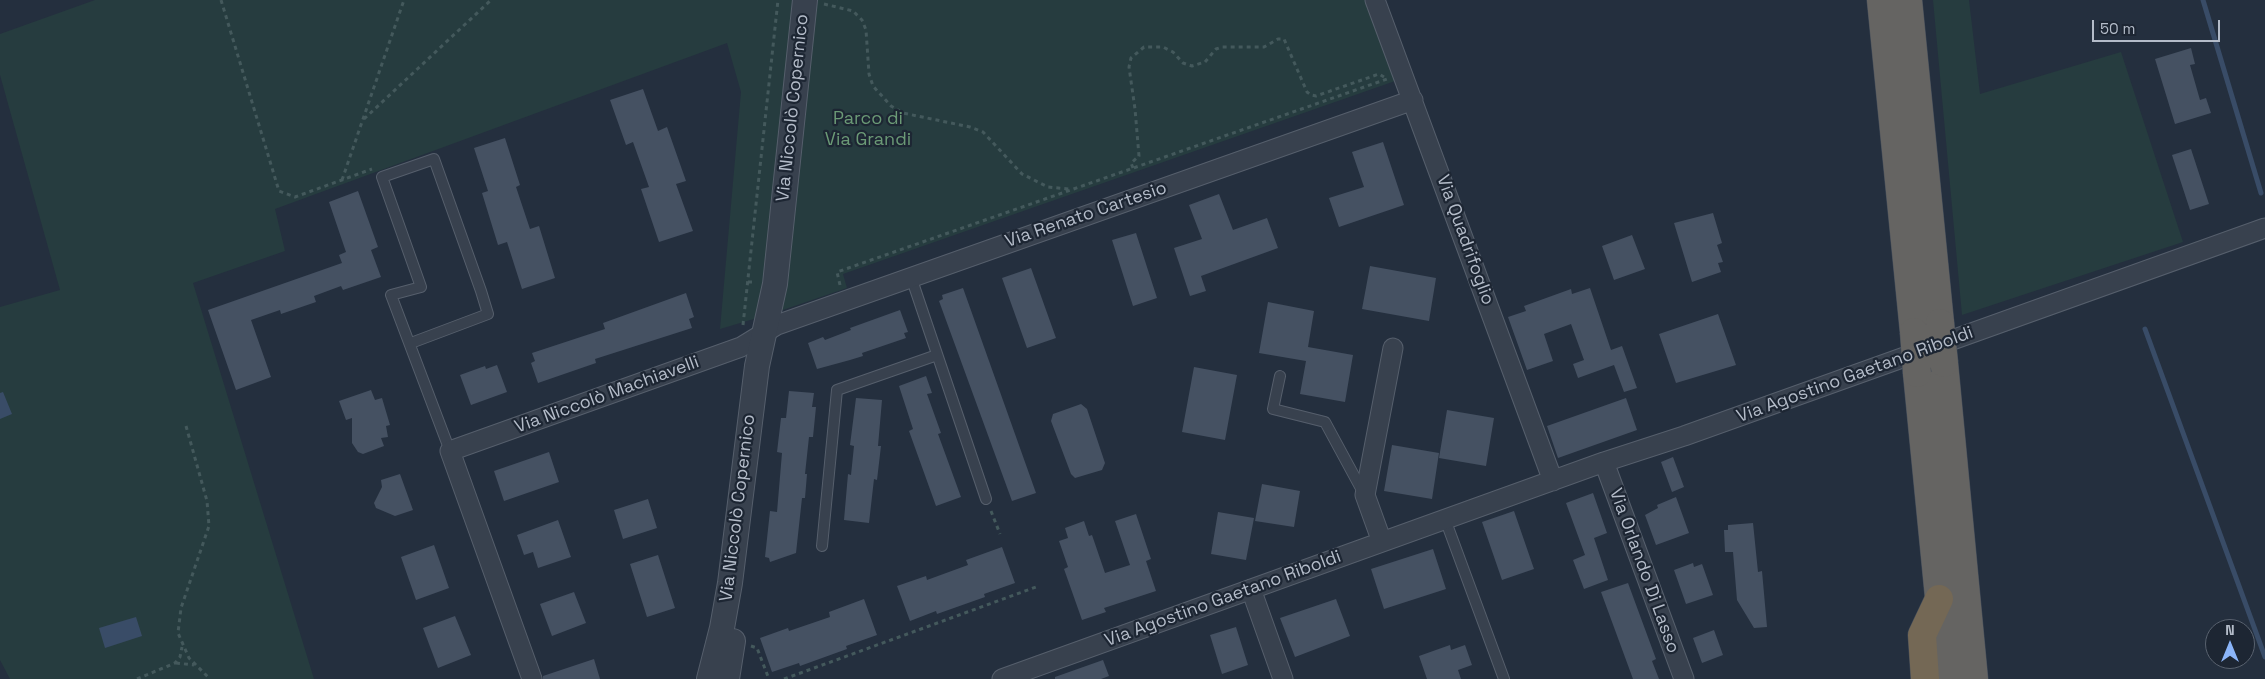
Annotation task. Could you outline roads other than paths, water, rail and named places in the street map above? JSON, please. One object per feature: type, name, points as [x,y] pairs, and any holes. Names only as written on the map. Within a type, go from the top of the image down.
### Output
[{"type":"highway","points":[[1881,0],[1947,679]]},
{"type":"highway","points":[[1908,0],[1974,679]]},
{"type":"highway","points":[[1925,679],[1922,635],[1940,599]]},
{"type":"street","name":"Via Quadrifoglio","points":[[1375,0],[1553,480]]},
{"type":"street","name":"Via Niccolò Copernico","points":[[726,679],[734,641],[749,525],[763,382],[762,335],[755,282],[801,1]]},
{"type":"street","name":"Via Niccolò Copernico","points":[[709,679],[722,628],[730,583],[762,335],[775,284],[801,1]]},
{"type":"street","name":"Via Renato Cartesio","points":[[762,335],[777,325],[1413,100]]},
{"type":"street","name":"Via Agostino Gaetano Riboldi","points":[[1002,679],[1553,480],[1684,436],[2265,228]]},
{"type":"street","name":"Via Niccolò Machiavelli","points":[[450,451],[741,346],[762,335]]},
{"type":"street","points":[[1382,542],[1365,495],[1393,348]]},
{"type":"street","points":[[450,451],[532,679]]},
{"type":"street","name":"Via Orlando Di Lasso","points":[[1604,462],[1684,679]]},
{"type":"street","points":[[1251,589],[1283,679]]},
{"type":"lane","points":[[410,343],[488,314],[482,291],[434,159],[382,177],[421,287],[391,295],[450,451]]},
{"type":"lane","points":[[911,277],[986,500]]},
{"type":"lane","points":[[822,546],[837,390],[937,355]]},
{"type":"lane","points":[[1280,376],[1273,409],[1325,422],[1365,495]]},
{"type":"lane","points":[[1445,520],[1504,679]]},
{"type":"water","points":[[3,392],[12,414],[0,419],[0,393]]},
{"type":"water","points":[[136,617],[142,636],[105,648],[99,628]]},
{"type":"waterway","points":[[2203,0],[2261,193]]},
{"type":"waterway","points":[[2145,329],[2265,657]]},
{"type":"park label","name":"Parco di Via Grandi","points":[[868,129]]}]
